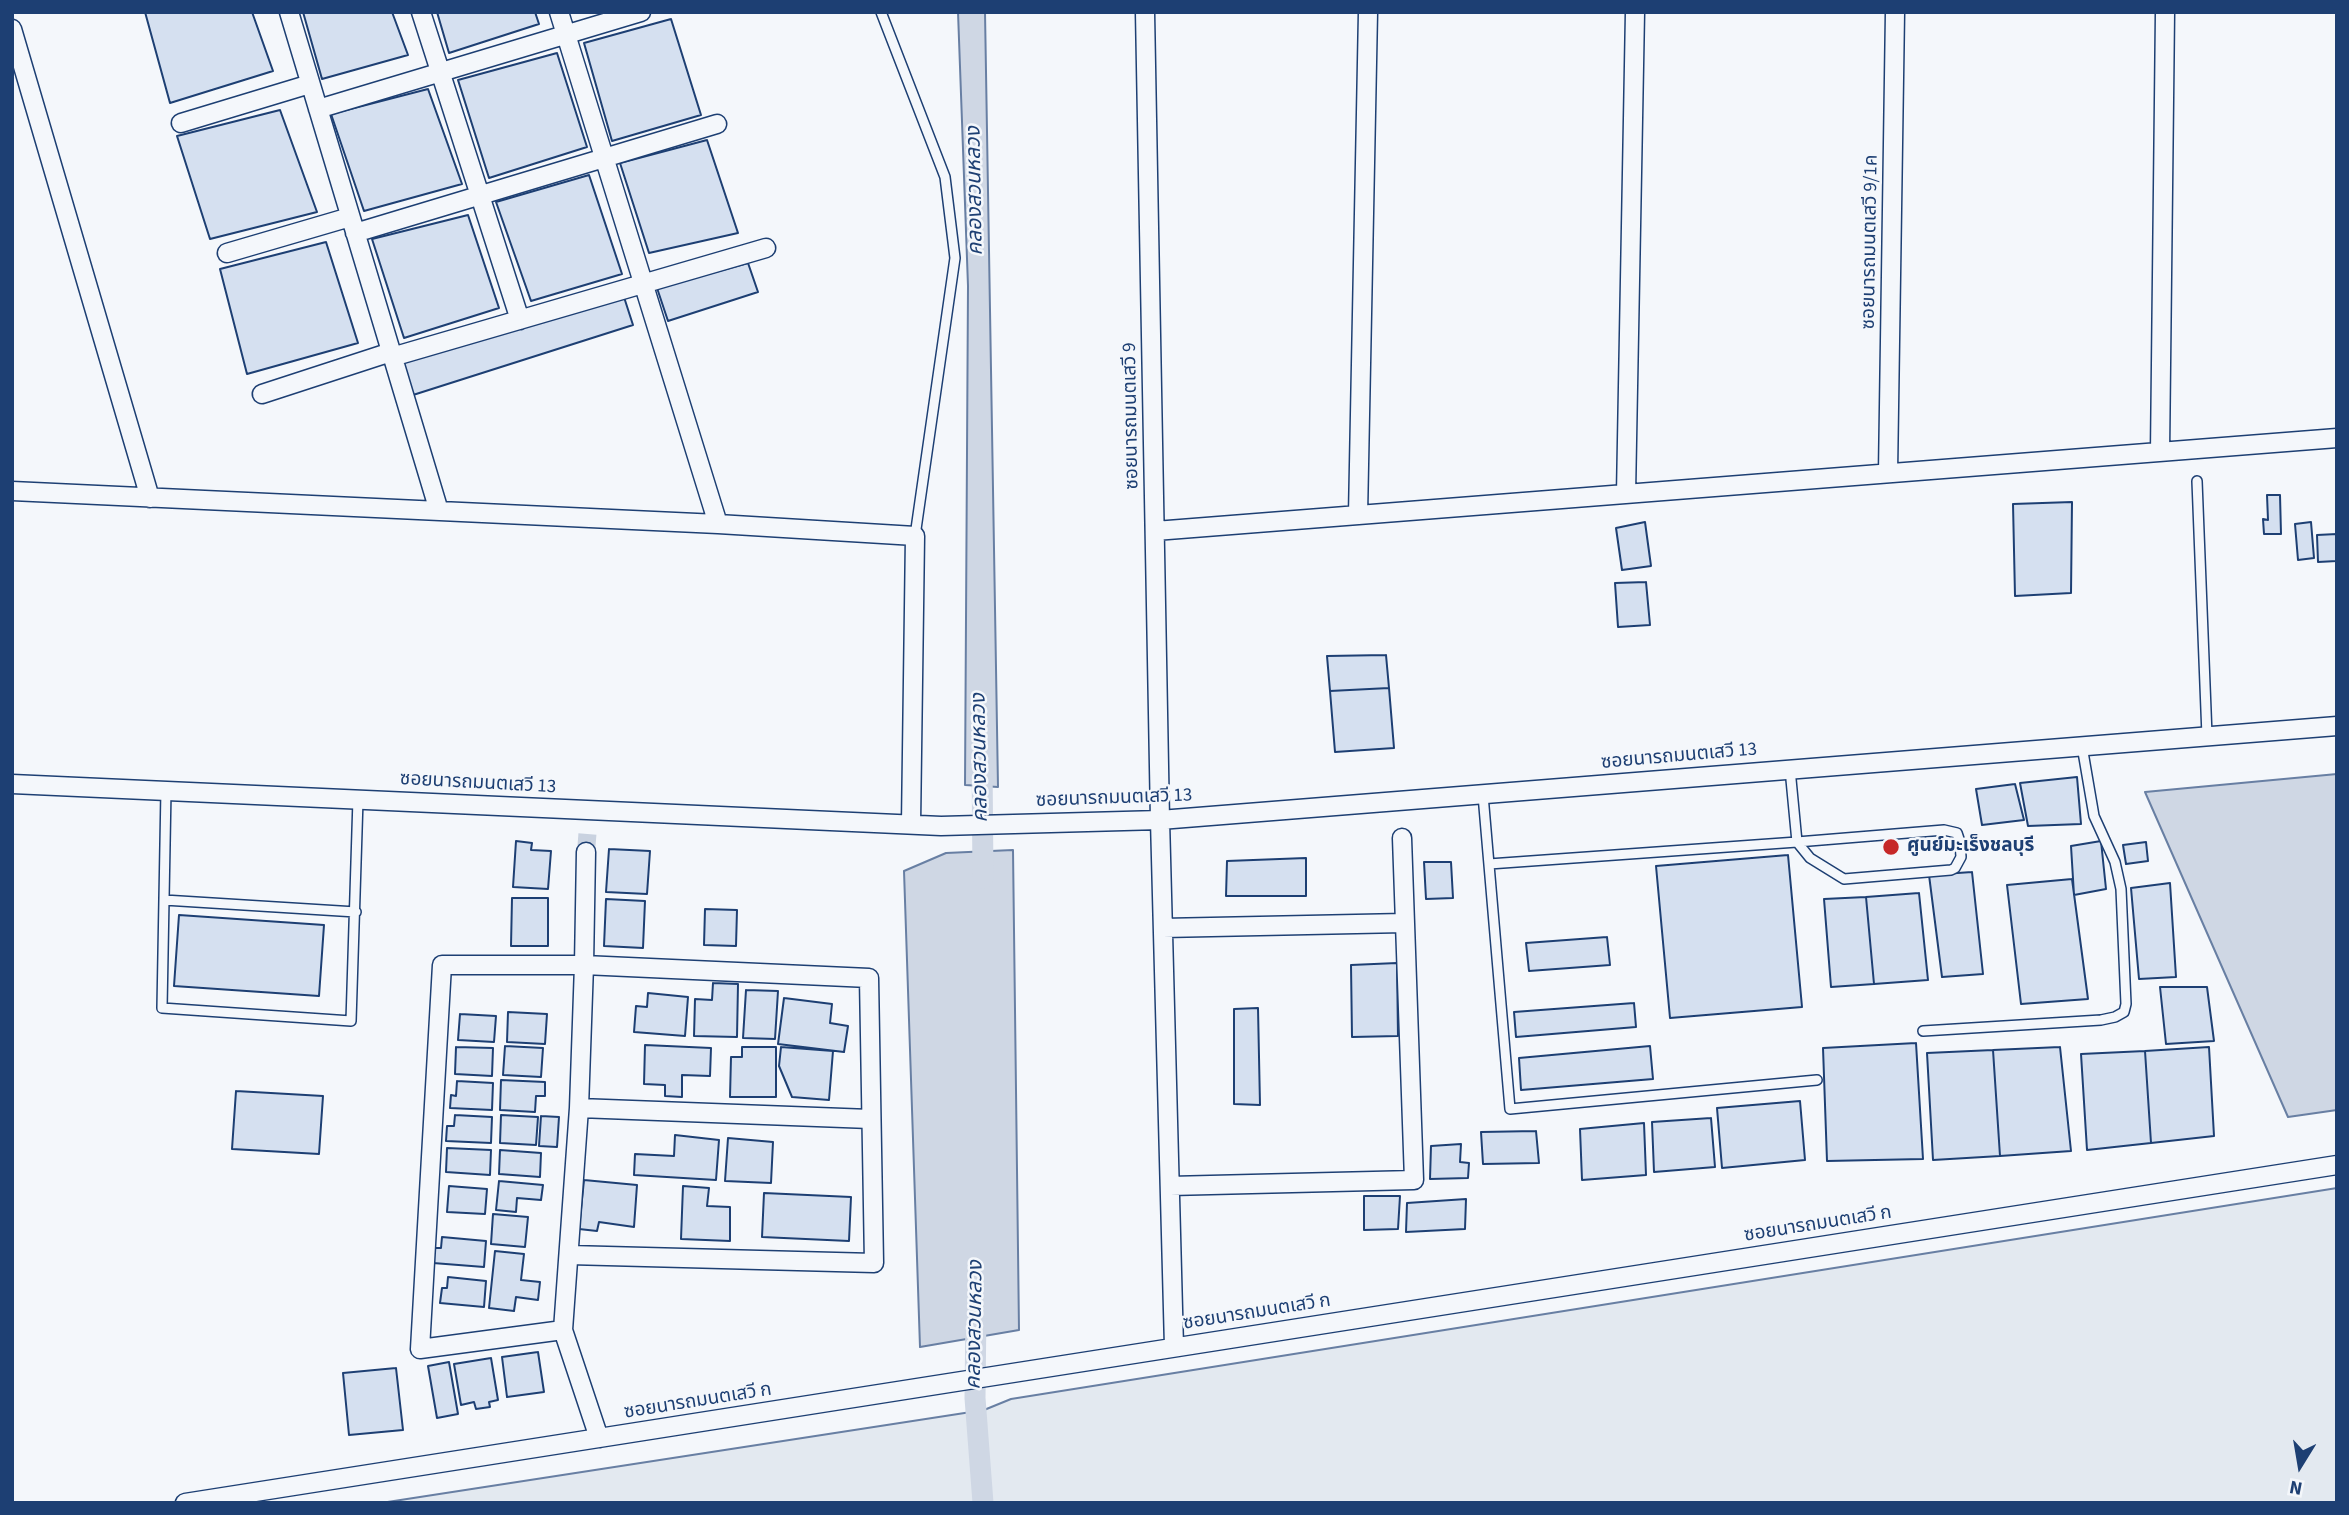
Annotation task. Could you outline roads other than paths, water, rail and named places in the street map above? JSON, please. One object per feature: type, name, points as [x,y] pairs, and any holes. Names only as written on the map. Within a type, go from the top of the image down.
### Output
[{"type":"street","points":[[289,12],[439,511]]},
{"type":"street","points":[[421,12],[520,320]]},
{"type":"street","points":[[559,12],[718,524]]},
{"type":"street","points":[[318,109],[642,12]]},
{"type":"street","name":"ซอยนารถมนตเสวี 9","points":[[1145,12],[1160,820],[1174,1347]]},
{"type":"street","points":[[1358,515],[1368,12]]},
{"type":"street","points":[[1626,494],[1635,12]]},
{"type":"street","name":"ซอยนารถมนตเสวี 9/1ค","points":[[1888,473],[1895,12]]},
{"type":"street","points":[[2160,452],[2165,12]]},
{"type":"street","points":[[12,29],[150,498]]},
{"type":"street","points":[[181,124],[310,84]]},
{"type":"street","points":[[227,253],[480,197],[717,124]]},
{"type":"street","points":[[262,394],[766,248]]},
{"type":"street","points":[[1155,531],[2337,438]]},
{"type":"street","points":[[12,491],[718,524],[915,536],[911,824]]},
{"type":"street","name":"ซอยนารถมนตเสวี 13","points":[[12,783],[358,799],[588,818],[941,826],[1160,820],[2337,726]]},
{"type":"street","points":[[1170,1186],[1414,1180],[1402,838]]},
{"type":"street","points":[[586,852],[579,1108],[563,1330],[599,1438]]},
{"type":"street","points":[[1163,928],[1404,923]]},
{"type":"street","points":[[563,1330],[420,1349],[442,965],[584,965],[869,978],[874,1263],[569,1255]]},
{"type":"street","points":[[579,1108],[870,1119]]},
{"type":"street","name":"ซอยนารถมนตเสวี ก","points":[[185,1503],[2337,1165]]},
{"type":"lane","points":[[881,12],[945,177],[955,258],[915,536]]},
{"type":"lane","points":[[2197,481],[2207,736]]},
{"type":"lane","points":[[1923,1031],[2101,1020],[2124,1012],[2126,1004],[2121,889],[2115,862],[2094,816],[2082,746]]},
{"type":"lane","points":[[1489,864],[1797,842],[1944,830],[1957,833],[1961,857],[1951,870],[1844,878],[1810,858],[1797,842],[1790,769]]},
{"type":"lane","points":[[166,790],[162,1008],[351,1021],[358,799]]},
{"type":"lane","points":[[1482,795],[1510,1109],[1817,1080]]},
{"type":"lane","points":[[164,900],[356,912]]},
{"type":"water","points":[[958,12],[985,12],[998,787],[965,785],[968,286]]},
{"type":"water","points":[[2337,774],[2337,1110],[2288,1117],[2145,792]]},
{"type":"water","points":[[1013,850],[1019,1330],[920,1347],[904,871],[946,853]]},
{"type":"waterway","name":"คลองสวนหลวง","points":[[982,760],[983,878]]},
{"type":"waterway","name":"คลองสวนหลวง","points":[[976,1309],[975,1398],[983,1503]]},
{"type":"tunnel","points":[[586,852],[588,827]]},
{"type":"place","name":"ศูนย์มะเร็งชลบุรี","points":[[1891,847]]}]
